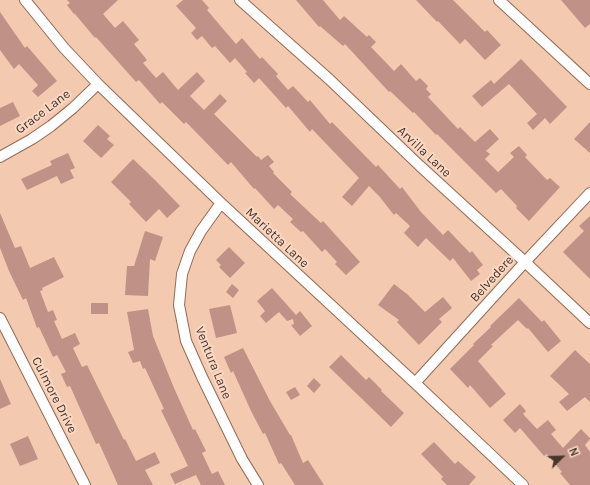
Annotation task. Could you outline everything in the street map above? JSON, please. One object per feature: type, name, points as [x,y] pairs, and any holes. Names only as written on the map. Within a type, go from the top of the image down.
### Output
[{"type":"street","name":"Marietta Lane","points":[[25,0],[64,48],[98,84],[221,203],[523,485]]},
{"type":"street","name":"Arvilla Lane","points":[[240,0],[328,79],[590,324]]},
{"type":"street","points":[[499,0],[590,84]]},
{"type":"street","name":"Grace Lane","points":[[0,157],[32,139],[51,126],[73,108],[98,84]]},
{"type":"street","name":"Belvedere","points":[[415,383],[590,193]]},
{"type":"street","name":"Ventura Lane","points":[[221,203],[201,231],[190,251],[182,274],[179,305],[186,341],[242,458],[258,485]]},
{"type":"street","name":"Culmore Drive","points":[[0,318],[84,485]]},
{"type":"building","points":[[67,0],[118,0],[103,14],[115,28],[123,21],[139,40],[134,44],[147,60],[143,63],[156,78],[163,72],[178,90],[197,72],[205,81],[190,96],[204,110],[220,94],[227,101],[214,114],[257,157],[258,156],[261,160],[268,155],[274,162],[269,166],[274,172],[273,173],[292,192],[290,194],[321,223],[323,221],[360,262],[346,275],[335,264],[337,262],[325,249],[322,252],[303,231],[301,232],[290,222],[293,219],[278,205],[274,209],[255,188],[254,189],[231,162],[228,165],[186,122],[184,124],[162,102],[160,104],[139,80],[136,82],[74,14],[67,5],[70,3]]},
{"type":"building","points":[[183,0],[202,0],[209,8],[207,10],[236,44],[242,38],[260,59],[262,57],[278,74],[276,76],[288,90],[293,86],[308,102],[310,100],[330,124],[332,122],[376,167],[378,165],[400,189],[402,187],[421,212],[443,235],[448,230],[470,253],[472,251],[483,265],[477,270],[480,274],[471,281],[453,258],[450,261],[426,238],[418,247],[404,233],[410,226],[396,213],[394,215],[369,186],[352,206],[342,197],[359,178],[312,129],[310,132],[288,106],[286,108],[259,78],[254,83],[235,58],[230,63],[215,46],[212,48],[202,36],[197,40],[191,33],[196,28],[176,6]]},
{"type":"building","points":[[296,0],[323,0],[340,20],[344,16],[367,37],[369,35],[376,42],[371,47],[394,71],[401,64],[416,81],[420,78],[428,86],[426,89],[431,94],[428,97],[458,129],[460,127],[475,142],[490,129],[499,139],[486,151],[490,154],[485,159],[498,172],[514,157],[510,153],[519,146],[527,155],[525,157],[547,180],[550,178],[560,187],[529,221],[516,208],[517,206],[501,189],[496,193],[414,112],[413,113],[390,91],[389,92],[345,44],[343,46],[320,26],[319,27]]},
{"type":"building","points":[[416,0],[453,0],[485,32],[487,30],[501,45],[485,60],[465,39],[460,44]]},
{"type":"building","points":[[561,0],[590,0],[590,24],[585,28]]},
{"type":"building","points":[[0,12],[25,48],[27,46],[57,81],[38,97],[32,91],[38,85],[19,64],[14,69],[0,50]]},
{"type":"building","points":[[521,59],[567,107],[550,124],[545,118],[533,130],[527,123],[537,114],[509,84],[482,107],[472,96],[491,80],[494,84]]},
{"type":"building","points":[[13,102],[20,116],[0,126],[0,108]]},
{"type":"building","points":[[590,122],[590,153],[574,139]]},
{"type":"building","points":[[98,125],[110,136],[107,139],[114,145],[101,158],[83,141]]},
{"type":"building","points":[[68,153],[75,168],[70,170],[74,178],[61,184],[57,176],[27,190],[21,179],[52,165],[50,161]]},
{"type":"building","points":[[133,159],[180,206],[167,218],[159,209],[146,222],[129,204],[131,202],[111,182]]},
{"type":"building","points":[[0,213],[15,248],[21,246],[30,268],[54,257],[64,277],[42,288],[43,290],[40,291],[48,312],[53,310],[57,320],[54,321],[62,339],[75,333],[80,344],[73,348],[82,367],[87,365],[136,461],[155,452],[160,463],[145,470],[153,485],[118,485],[99,443],[96,444],[70,386],[67,387],[61,374],[66,372],[57,355],[53,357],[39,327],[37,328],[26,298],[23,300],[9,271],[0,248]]},
{"type":"building","points":[[590,216],[590,279],[563,252],[584,231],[579,226]]},
{"type":"building","points":[[145,231],[163,237],[155,261],[150,259],[148,296],[125,295],[127,266],[134,266]]},
{"type":"building","points":[[229,247],[245,263],[230,278],[219,267],[221,265],[216,260]]},
{"type":"building","points":[[232,284],[239,290],[233,298],[226,292]]},
{"type":"building","points":[[394,284],[407,294],[425,312],[443,297],[452,308],[439,319],[442,322],[419,345],[397,322],[399,320],[378,305]]},
{"type":"building","points":[[272,288],[296,315],[300,311],[312,326],[300,336],[291,325],[294,324],[293,319],[287,321],[279,312],[266,323],[260,316],[265,311],[257,301]]},
{"type":"building","points":[[519,298],[542,322],[544,320],[561,341],[548,352],[528,328],[527,329],[518,320],[491,345],[493,346],[478,361],[506,394],[490,408],[470,385],[468,388],[450,369],[491,327],[490,326]]},
{"type":"building","points":[[91,303],[108,303],[108,314],[91,314]]},
{"type":"building","points":[[230,305],[237,333],[216,338],[209,309]]},
{"type":"building","points":[[148,309],[153,336],[193,430],[195,429],[206,451],[202,453],[212,474],[218,471],[225,485],[201,485],[196,475],[175,484],[170,474],[188,466],[161,410],[164,409],[145,368],[143,369],[140,361],[133,363],[128,352],[134,350],[127,312]]},
{"type":"building","points":[[243,348],[270,401],[291,435],[303,463],[308,460],[324,485],[295,485],[281,463],[279,464],[265,433],[263,434],[233,371],[231,373],[224,357]]},
{"type":"building","points":[[575,350],[590,364],[590,402],[585,397],[567,411],[559,402],[569,394],[550,376]]},
{"type":"building","points":[[341,355],[366,380],[369,377],[404,413],[391,427],[329,367]]},
{"type":"building","points":[[314,378],[321,385],[314,393],[307,386]]},
{"type":"building","points":[[0,379],[11,404],[0,409]]},
{"type":"building","points":[[295,387],[300,395],[291,400],[286,392]]},
{"type":"building","points":[[520,404],[526,411],[523,414],[537,429],[548,420],[556,430],[551,434],[563,448],[581,429],[590,438],[585,445],[590,452],[590,485],[570,485],[560,473],[562,472],[547,454],[544,456],[520,428],[515,433],[503,420]]},
{"type":"building","points":[[28,436],[38,459],[20,466],[10,444]]},
{"type":"building","points":[[434,442],[455,464],[458,461],[476,477],[469,485],[447,485],[441,479],[443,477],[421,454]]}]
